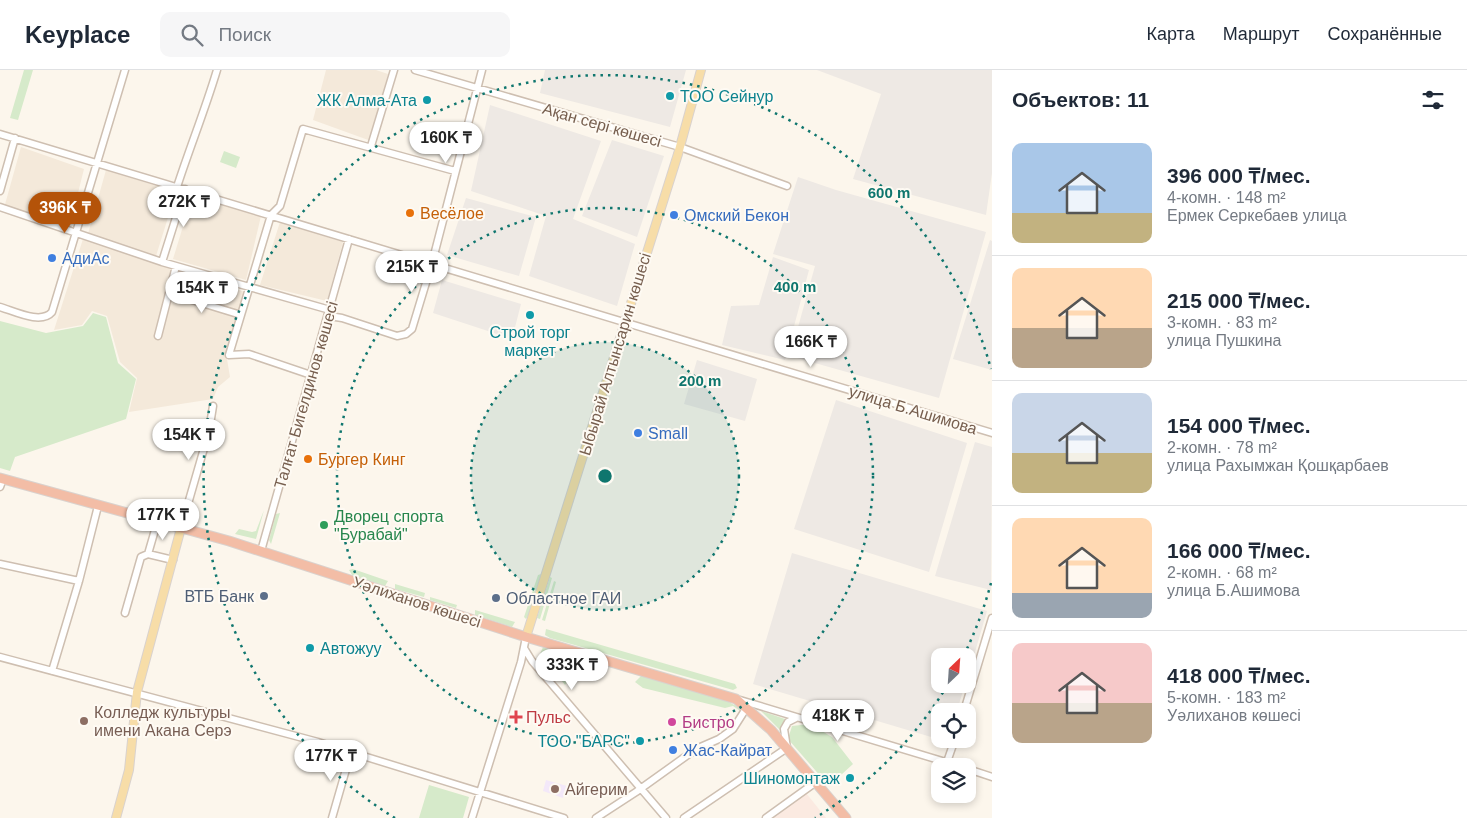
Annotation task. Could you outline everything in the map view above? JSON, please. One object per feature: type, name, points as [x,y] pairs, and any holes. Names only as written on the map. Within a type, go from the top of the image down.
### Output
[{"type":"highway","name":"Уәлиханов көшесі","points":[[1,480],[261,551],[526,637],[736,699],[747,707],[787,748],[844,817]]},
{"type":"highway","points":[[1,480],[181,529]]},
{"type":"main road","name":"Ыбырай Алтынсарин көшесі","points":[[526,637],[680,148],[701,70]]},
{"type":"main road","points":[[116,818],[129,770],[138,692],[181,529]]},
{"type":"street","points":[[0,306],[39,318],[45,317],[54,307],[125,70]]},
{"type":"street","points":[[178,187],[190,148],[199,129],[217,70]]},
{"type":"street","points":[[372,146],[394,70]]},
{"type":"street","name":"Ақан сері көшесі","points":[[415,70],[680,148],[787,186]]},
{"type":"street","points":[[0,207],[162,262],[330,313],[394,335],[406,334],[414,326],[482,70]]},
{"type":"street","points":[[311,375],[249,354],[229,355],[270,215],[280,206],[303,129],[372,146],[455,171]]},
{"type":"street","name":"улица Б.Ашимова","points":[[0,134],[992,433]]},
{"type":"street","points":[[0,191],[15,138]]},
{"type":"street","points":[[162,262],[185,189]]},
{"type":"street","name":"Талғат Бигелдинов көшесі","points":[[261,551],[330,313],[349,239]]},
{"type":"street","points":[[158,336],[176,266]]},
{"type":"street","points":[[169,293],[241,315]]},
{"type":"street","points":[[181,529],[209,431],[213,406]]},
{"type":"street","points":[[52,671],[79,581],[98,506]]},
{"type":"street","points":[[148,554],[157,523]]},
{"type":"street","points":[[125,612],[141,557],[148,554],[173,560]]},
{"type":"street","points":[[0,564],[79,581]]},
{"type":"street","points":[[966,703],[992,618]]},
{"type":"street","points":[[472,818],[526,637]]},
{"type":"street","points":[[524,648],[530,658],[666,818]]},
{"type":"street","points":[[0,657],[138,692],[351,752],[564,818]]},
{"type":"street","name":"Уәлиханов көшесі","points":[[736,699],[933,758]]},
{"type":"street","points":[[596,818],[696,749],[719,739],[733,729],[747,707]]},
{"type":"street","points":[[684,818],[787,748],[784,729],[788,722],[796,718]]},
{"type":"street","points":[[332,818],[351,752]]},
{"type":"street","points":[[976,772],[992,777]]},
{"type":"street","points":[[766,818],[816,782]]},
{"type":"shaded area","points":[[326,70],[376,70],[388,74],[371,141],[313,120]]},
{"type":"shaded area","points":[[545,70],[686,70],[670,127],[540,93]]},
{"type":"shaded area","points":[[817,70],[992,70],[992,173],[986,215],[853,179],[881,94]]},
{"type":"shaded area","points":[[490,105],[601,141],[573,219],[635,244],[617,306],[529,276],[546,216],[471,191]]},
{"type":"shaded area","points":[[612,140],[664,156],[637,237],[582,216]]},
{"type":"shaded area","points":[[21,147],[84,169],[69,229],[4,208]]},
{"type":"shaded area","points":[[106,170],[176,192],[156,256],[88,234]]},
{"type":"shaded area","points":[[798,177],[836,190],[986,232],[939,398],[790,356],[815,266],[773,254]]},
{"type":"shaded area","points":[[192,197],[261,216],[246,280],[173,259]]},
{"type":"shaded area","points":[[466,198],[536,217],[519,276],[447,255]]},
{"type":"shaded area","points":[[280,222],[343,242],[327,301],[260,285]]},
{"type":"shaded area","points":[[83,239],[245,292],[226,353],[230,377],[218,387],[213,399],[129,412],[137,378],[120,362],[107,316],[92,311],[82,325],[54,330]]},
{"type":"shaded area","points":[[990,240],[992,241],[992,370],[953,359]]},
{"type":"shaded area","points":[[773,257],[809,270],[785,360],[722,345],[731,306],[759,305]]},
{"type":"shaded area","points":[[442,280],[521,304],[512,339],[433,313]]},
{"type":"shaded area","points":[[697,360],[757,379],[745,421],[684,404]]},
{"type":"shaded area","points":[[836,400],[967,443],[929,572],[794,529]]},
{"type":"shaded area","points":[[975,442],[992,447],[991,590],[935,576]]},
{"type":"shaded area","points":[[792,553],[987,611],[976,649],[931,648],[931,693],[962,693],[959,703],[931,703],[931,737],[753,684]]},
{"type":"shaded area","name":"Айгерим","points":[[546,780],[567,786],[563,798],[543,791]]},
{"type":"shaded area","points":[[806,793],[826,818],[771,818]]},
{"type":"green space","points":[[24,70],[33,70],[18,120],[10,118]]},
{"type":"green space","points":[[224,151],[240,157],[236,168],[220,162]]},
{"type":"green space","points":[[93,313],[106,317],[118,363],[136,379],[126,419],[15,457],[10,471],[0,468],[0,321],[46,333],[83,326]]},
{"type":"green space","points":[[264,510],[256,539],[235,534],[239,529],[256,531]]},
{"type":"green space","points":[[280,513],[271,544],[269,540],[276,514]]},
{"type":"green space","points":[[353,569],[388,581],[385,586],[352,575],[349,570]]},
{"type":"green space","points":[[541,574],[526,619],[524,617],[538,575]]},
{"type":"green space","points":[[550,577],[552,578],[540,619],[537,618]]},
{"type":"green space","points":[[554,581],[556,582],[545,621],[542,620]]},
{"type":"green space","points":[[395,584],[425,593],[424,597],[395,589]]},
{"type":"green space","points":[[430,597],[457,605],[456,608],[430,600]]},
{"type":"green space","points":[[475,610],[515,622],[512,627],[475,615]]},
{"type":"green space","points":[[546,629],[735,684],[737,688],[733,690],[550,638],[545,635]]},
{"type":"green space","points":[[543,647],[561,653],[568,681],[565,685],[540,654]]},
{"type":"green space","points":[[642,675],[717,697],[740,708],[740,711],[733,706],[725,708],[643,688],[635,682]]},
{"type":"green space","points":[[761,711],[785,719],[780,730]]},
{"type":"green space","points":[[810,724],[832,737],[853,764],[829,786],[788,739],[792,726]]},
{"type":"green space","points":[[429,785],[469,797],[463,818],[419,818]]},
{"type":"place","name":"ТОО Сейнур","points":[[670,96]]},
{"type":"place","name":"ЖК Алма-Ата","points":[[427,100]]},
{"type":"place","name":"Весёлое","points":[[410,213]]},
{"type":"place","name":"Омский Бекон","points":[[674,215]]},
{"type":"place","name":"АдиАс","points":[[52,258]]},
{"type":"place","name":"Строй торг маркет","points":[[530,315]]},
{"type":"place","name":"Small","points":[[638,433]]},
{"type":"place","name":"Бургер Кинг","points":[[308,459]]},
{"type":"place","name":"Дворец спорта \"Бурабай\"","points":[[324,525]]},
{"type":"place","name":"ВТБ Банк","points":[[264,596]]},
{"type":"place","name":"Областное ГАИ","points":[[496,598]]},
{"type":"place","name":"Автожуу","points":[[310,648]]},
{"type":"place","name":"Пульс","points":[[516,717]]},
{"type":"place","name":"Колледж культуры имени Акана Серэ","points":[[84,721]]},
{"type":"place","name":"Бистро","points":[[672,722]]},
{"type":"place","name":"ТОО \"БАРС\"","points":[[640,741]]},
{"type":"place","name":"Жас-Кайрат","points":[[673,750]]},
{"type":"place","name":"Шиномонтаж","points":[[850,778]]},
{"type":"place","name":"Айгерим","points":[[555,789]]}]
